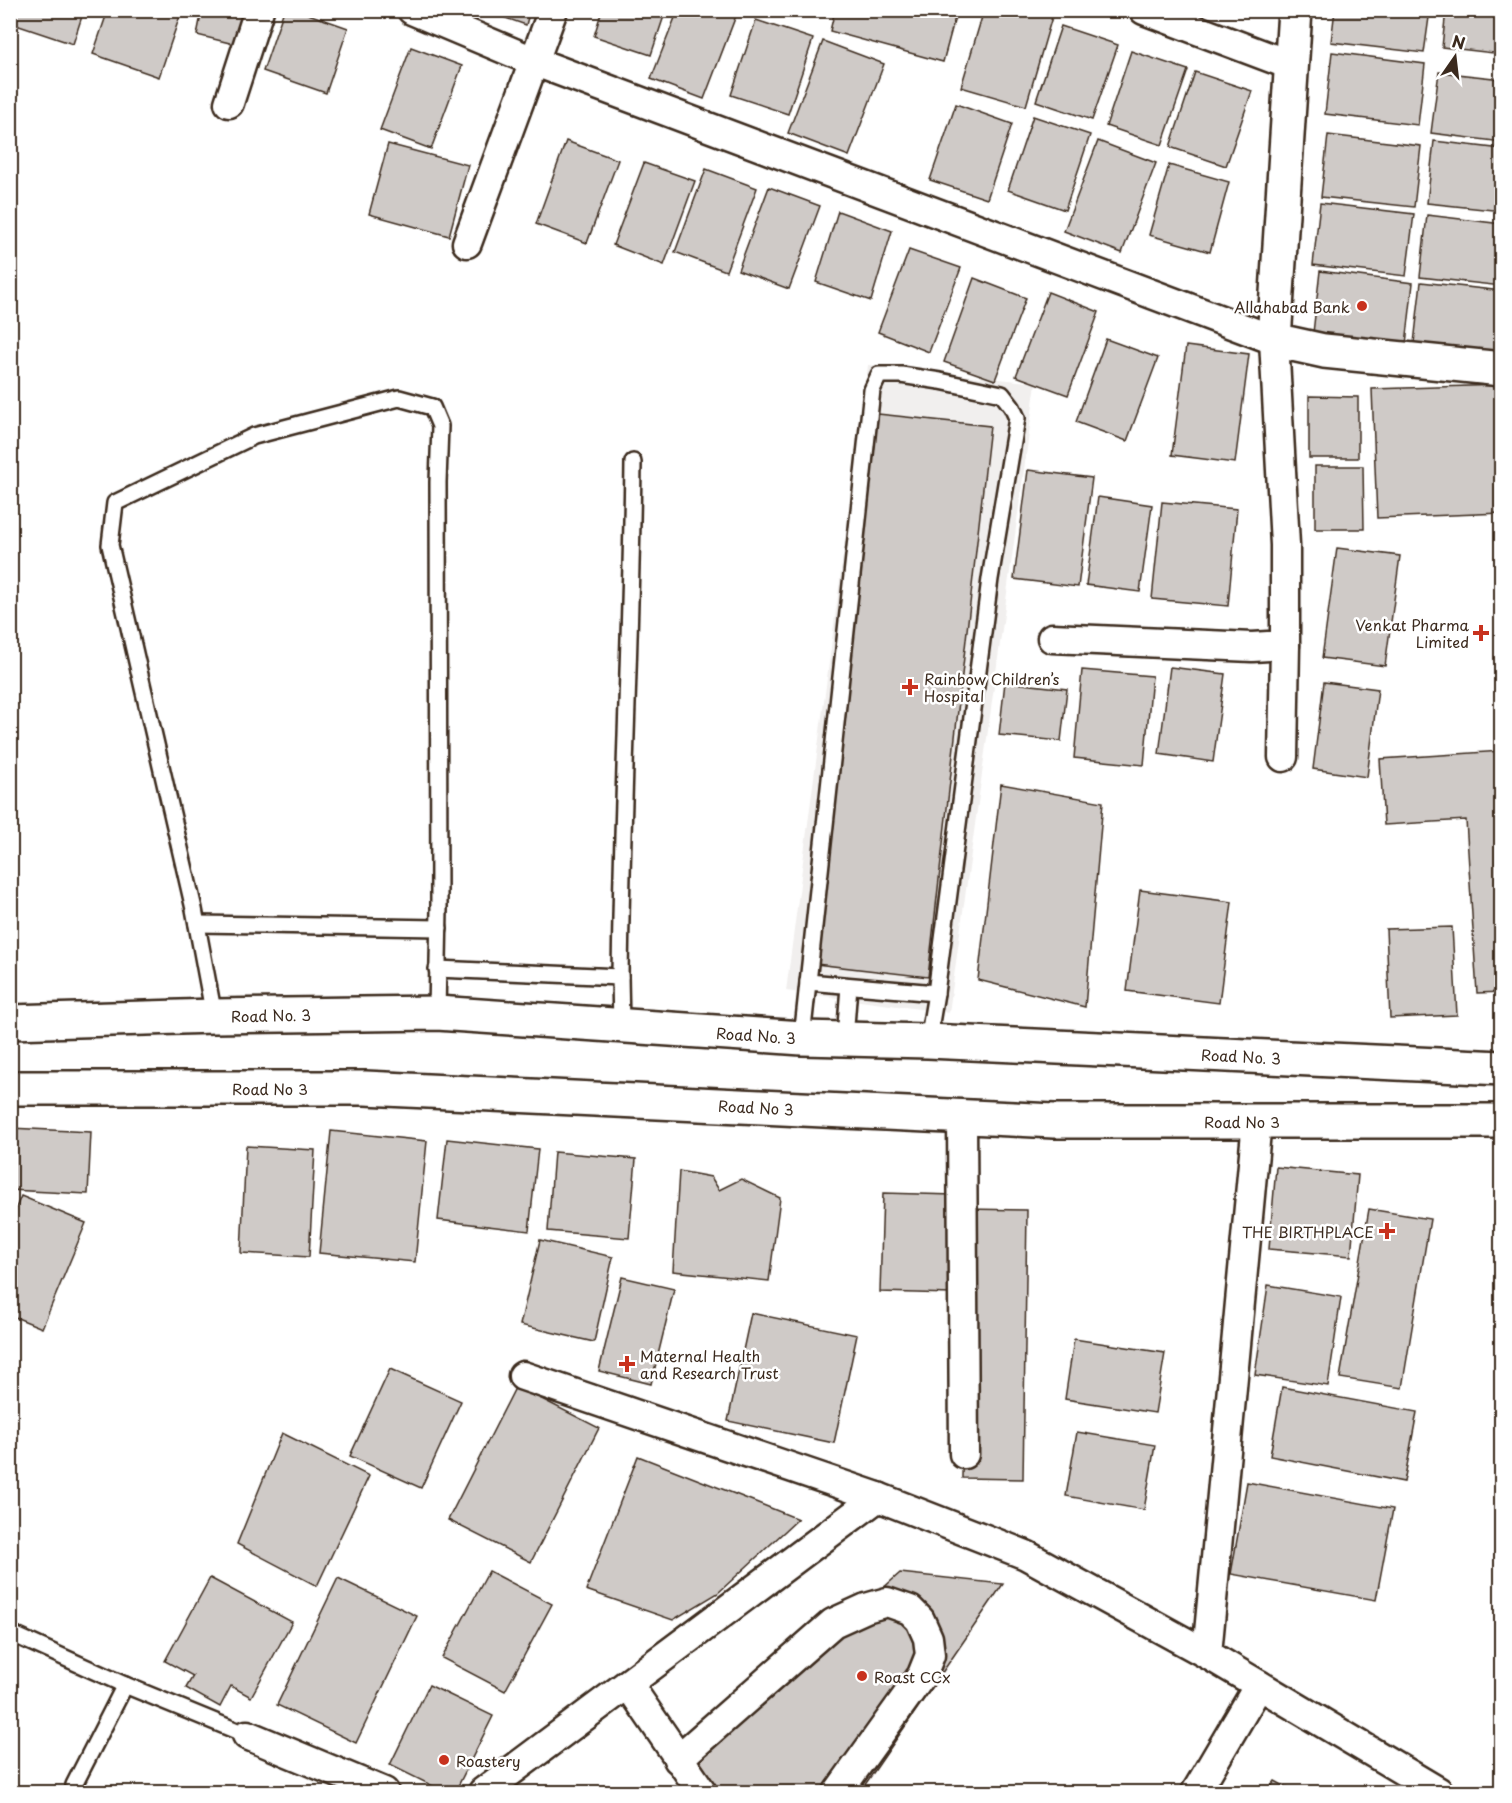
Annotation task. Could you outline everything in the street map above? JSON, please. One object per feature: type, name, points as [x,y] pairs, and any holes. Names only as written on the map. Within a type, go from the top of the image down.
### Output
[{"type":"main road","points":[[1295,10],[1274,340],[1324,351],[1502,369]]},
{"type":"main road","name":"Road No. 3","points":[[10,1022],[437,1013],[802,1038],[928,1041],[1502,1068]]},
{"type":"main road","name":"Road No 3","points":[[10,1088],[365,1088],[1054,1121],[1502,1121]]},
{"type":"street","points":[[229,103],[259,10]]},
{"type":"street","points":[[412,10],[533,61],[1274,340],[1285,545],[1282,757]]},
{"type":"street","points":[[467,243],[553,10]]},
{"type":"street","points":[[1144,10],[1290,65]]},
{"type":"street","points":[[1052,638],[1252,647],[1285,645]]},
{"type":"street","points":[[962,1117],[964,1454]]},
{"type":"street","points":[[1207,1654],[1257,1121]]},
{"type":"street","points":[[524,1377],[878,1497],[1026,1555],[1207,1654],[1439,1792]]},
{"type":"street","points":[[483,1792],[878,1497]]},
{"type":"street","points":[[678,1759],[833,1623],[866,1608],[887,1602],[910,1610],[920,1620],[928,1638],[930,1655],[922,1675],[838,1792]]},
{"type":"street","points":[[628,1684],[702,1792]]},
{"type":"street","points":[[1196,1792],[1259,1685]]},
{"type":"street","points":[[247,1735],[384,1792]]},
{"type":"lane","points":[[802,1038],[872,390],[879,375],[901,375],[1002,394],[1017,418],[990,579],[928,1041]]},
{"type":"lane","points":[[214,1016],[197,924],[110,545],[114,503],[254,436],[399,398],[432,407],[440,426],[437,1013]]},
{"type":"lane","points":[[621,1026],[621,891],[631,625],[633,462]]},
{"type":"lane","points":[[197,924],[439,928]]},
{"type":"lane","points":[[437,969],[620,977]]},
{"type":"lane","points":[[808,982],[936,993]]},
{"type":"lane","points":[[845,1039],[849,986]]},
{"type":"lane","points":[[10,1633],[125,1685],[247,1735]]},
{"type":"lane","points":[[74,1785],[125,1685]]},
{"type":"shaded area","name":"Rainbow Children’s Hospital","points":[[868,365],[1036,383],[949,1013],[786,991]]},
{"type":"building","points":[[10,10],[84,10],[73,44],[10,23]]},
{"type":"building","points":[[108,10],[182,10],[159,77],[93,54]]},
{"type":"building","points":[[202,10],[249,10],[238,45],[197,35]]},
{"type":"building","points":[[284,10],[297,10],[348,28],[326,93],[263,71]]},
{"type":"building","points":[[483,10],[530,10],[526,25]]},
{"type":"building","points":[[602,10],[666,10],[651,55],[594,36]]},
{"type":"building","points":[[678,10],[731,10],[737,13],[704,99],[651,79]]},
{"type":"building","points":[[835,10],[957,10],[943,62],[830,31]]},
{"type":"building","points":[[984,10],[1054,10],[1026,106],[961,87]]},
{"type":"building","points":[[1335,10],[1430,10],[1424,53],[1331,42]]},
{"type":"building","points":[[1446,10],[1502,10],[1502,54],[1442,47]]},
{"type":"building","points":[[756,20],[813,39],[788,114],[731,95]]},
{"type":"building","points":[[1061,26],[1118,45],[1092,120],[1036,101]]},
{"type":"building","points":[[823,41],[884,64],[849,156],[788,133]]},
{"type":"building","points":[[411,47],[462,66],[431,149],[380,130]]},
{"type":"building","points":[[1131,51],[1188,70],[1162,145],[1106,126]]},
{"type":"building","points":[[1332,52],[1425,64],[1418,125],[1325,114]]},
{"type":"building","points":[[1195,72],[1252,91],[1226,166],[1170,147]]},
{"type":"building","points":[[1439,72],[1502,79],[1502,142],[1431,133]]},
{"type":"building","points":[[956,104],[1012,124],[987,199],[930,180]]},
{"type":"building","points":[[1033,116],[1090,135],[1065,210],[1008,190]]},
{"type":"building","points":[[1328,135],[1421,146],[1414,207],[1321,197]]},
{"type":"building","points":[[566,141],[618,160],[587,243],[536,224]]},
{"type":"building","points":[[1098,141],[1156,163],[1122,253],[1064,231]]},
{"type":"building","points":[[1434,141],[1502,149],[1502,211],[1427,203]]},
{"type":"building","points":[[388,144],[468,165],[449,236],[369,214]]},
{"type":"building","points":[[644,163],[695,181],[664,265],[613,245]]},
{"type":"building","points":[[1169,165],[1229,182],[1210,252],[1149,235]]},
{"type":"building","points":[[706,169],[757,188],[726,271],[675,252]]},
{"type":"building","points":[[769,187],[820,206],[789,289],[738,270]]},
{"type":"building","points":[[1320,203],[1414,214],[1406,276],[1313,265]]},
{"type":"building","points":[[838,211],[892,231],[871,301],[816,282]]},
{"type":"building","points":[[1427,215],[1502,224],[1502,286],[1420,277]]},
{"type":"building","points":[[909,250],[961,268],[929,352],[878,332]]},
{"type":"building","points":[[1320,271],[1413,283],[1406,344],[1313,333]]},
{"type":"building","points":[[974,278],[1026,298],[995,380],[944,362]]},
{"type":"building","points":[[1421,282],[1502,291],[1502,354],[1414,343]]},
{"type":"building","points":[[1048,292],[1099,312],[1068,395],[1016,376]]},
{"type":"building","points":[[1106,339],[1158,358],[1127,441],[1076,422]]},
{"type":"building","points":[[1186,346],[1249,354],[1235,463],[1172,455]]},
{"type":"building","points":[[1502,385],[1502,513],[1377,518],[1372,389]]},
{"type":"building","points":[[1309,396],[1358,397],[1358,458],[1309,458]]},
{"type":"building","points":[[878,414],[990,426],[928,977],[816,964]]},
{"type":"building","points":[[1315,466],[1363,466],[1364,529],[1315,529]]},
{"type":"building","points":[[1028,470],[1092,478],[1078,587],[1014,579]]},
{"type":"building","points":[[1098,497],[1152,505],[1140,592],[1086,585]]},
{"type":"building","points":[[1162,502],[1237,509],[1228,606],[1152,599]]},
{"type":"building","points":[[1337,548],[1400,556],[1385,666],[1322,658]]},
{"type":"building","points":[[1170,667],[1225,674],[1213,762],[1159,754]]},
{"type":"building","points":[[1082,670],[1152,676],[1144,765],[1074,758]]},
{"type":"building","points":[[1005,682],[1067,689],[1061,741],[999,735]]},
{"type":"building","points":[[1324,682],[1378,689],[1367,777],[1313,769]]},
{"type":"building","points":[[1502,751],[1502,992],[1477,993],[1466,820],[1384,825],[1380,759]]},
{"type":"building","points":[[1001,784],[1103,802],[1085,1007],[978,980]]},
{"type":"building","points":[[1140,890],[1232,902],[1219,1003],[1127,991]]},
{"type":"building","points":[[1452,927],[1457,1015],[1390,1018],[1386,929]]},
{"type":"building","points":[[10,1128],[91,1132],[88,1194],[10,1190]]},
{"type":"building","points":[[331,1131],[427,1141],[415,1262],[319,1253]]},
{"type":"building","points":[[447,1139],[538,1149],[529,1231],[438,1220]]},
{"type":"building","points":[[246,1146],[315,1150],[309,1257],[241,1253]]},
{"type":"building","points":[[554,1152],[636,1159],[629,1238],[548,1231]]},
{"type":"building","points":[[1276,1167],[1358,1175],[1351,1256],[1269,1249]]},
{"type":"building","points":[[679,1171],[711,1177],[719,1190],[741,1179],[780,1198],[769,1281],[673,1271]]},
{"type":"building","points":[[883,1193],[954,1195],[952,1294],[880,1292]]},
{"type":"building","points":[[21,1196],[86,1223],[42,1328],[10,1315],[10,1222]]},
{"type":"building","points":[[966,1209],[1027,1210],[1023,1479],[962,1478]]},
{"type":"building","points":[[1369,1209],[1430,1219],[1402,1388],[1340,1378]]},
{"type":"building","points":[[540,1240],[613,1257],[594,1342],[520,1325]]},
{"type":"building","points":[[622,1277],[674,1289],[651,1384],[599,1371]]},
{"type":"building","points":[[1268,1285],[1341,1297],[1328,1386],[1255,1375]]},
{"type":"building","points":[[751,1313],[857,1335],[834,1443],[728,1421]]},
{"type":"building","points":[[1074,1339],[1165,1353],[1155,1413],[1065,1399]]},
{"type":"building","points":[[390,1369],[461,1401],[421,1488],[350,1456]]},
{"type":"building","points":[[516,1386],[599,1428],[531,1562],[448,1520]]},
{"type":"building","points":[[1282,1387],[1417,1412],[1404,1482],[1270,1456]]},
{"type":"building","points":[[1077,1432],[1155,1445],[1144,1510],[1066,1496]]},
{"type":"building","points":[[282,1433],[369,1476],[317,1586],[237,1544]]},
{"type":"building","points":[[638,1456],[798,1519],[718,1593],[673,1620],[586,1590]]},
{"type":"building","points":[[1247,1482],[1393,1509],[1376,1600],[1231,1574]]},
{"type":"building","points":[[489,1571],[552,1604],[505,1691],[442,1658]]},
{"type":"building","name":"Roast CCx","points":[[900,1573],[1003,1584],[860,1792],[692,1792],[682,1768]]},
{"type":"building","points":[[210,1578],[292,1622],[251,1697],[231,1686],[220,1707],[186,1688],[193,1676],[165,1661]]},
{"type":"building","points":[[338,1578],[417,1616],[356,1743],[277,1705]]},
{"type":"building","points":[[429,1685],[493,1716],[455,1792],[445,1792],[390,1765]]},
{"type":"building","points":[[1275,1781],[1295,1792],[1267,1792]]},
{"type":"place","name":"Allahabad Bank","points":[[1362,306]]},
{"type":"place","name":"Venkat Pharma Limited","points":[[1481,633]]},
{"type":"place","name":"Rainbow Children’s Hospital","points":[[910,687]]},
{"type":"place","name":"THE BIRTHPLACE","points":[[1387,1231]]},
{"type":"place","name":"Maternal Health and Research Trust","points":[[627,1364]]},
{"type":"place","name":"Roast CCx","points":[[862,1676]]},
{"type":"place","name":"Roastery","points":[[444,1760]]}]
